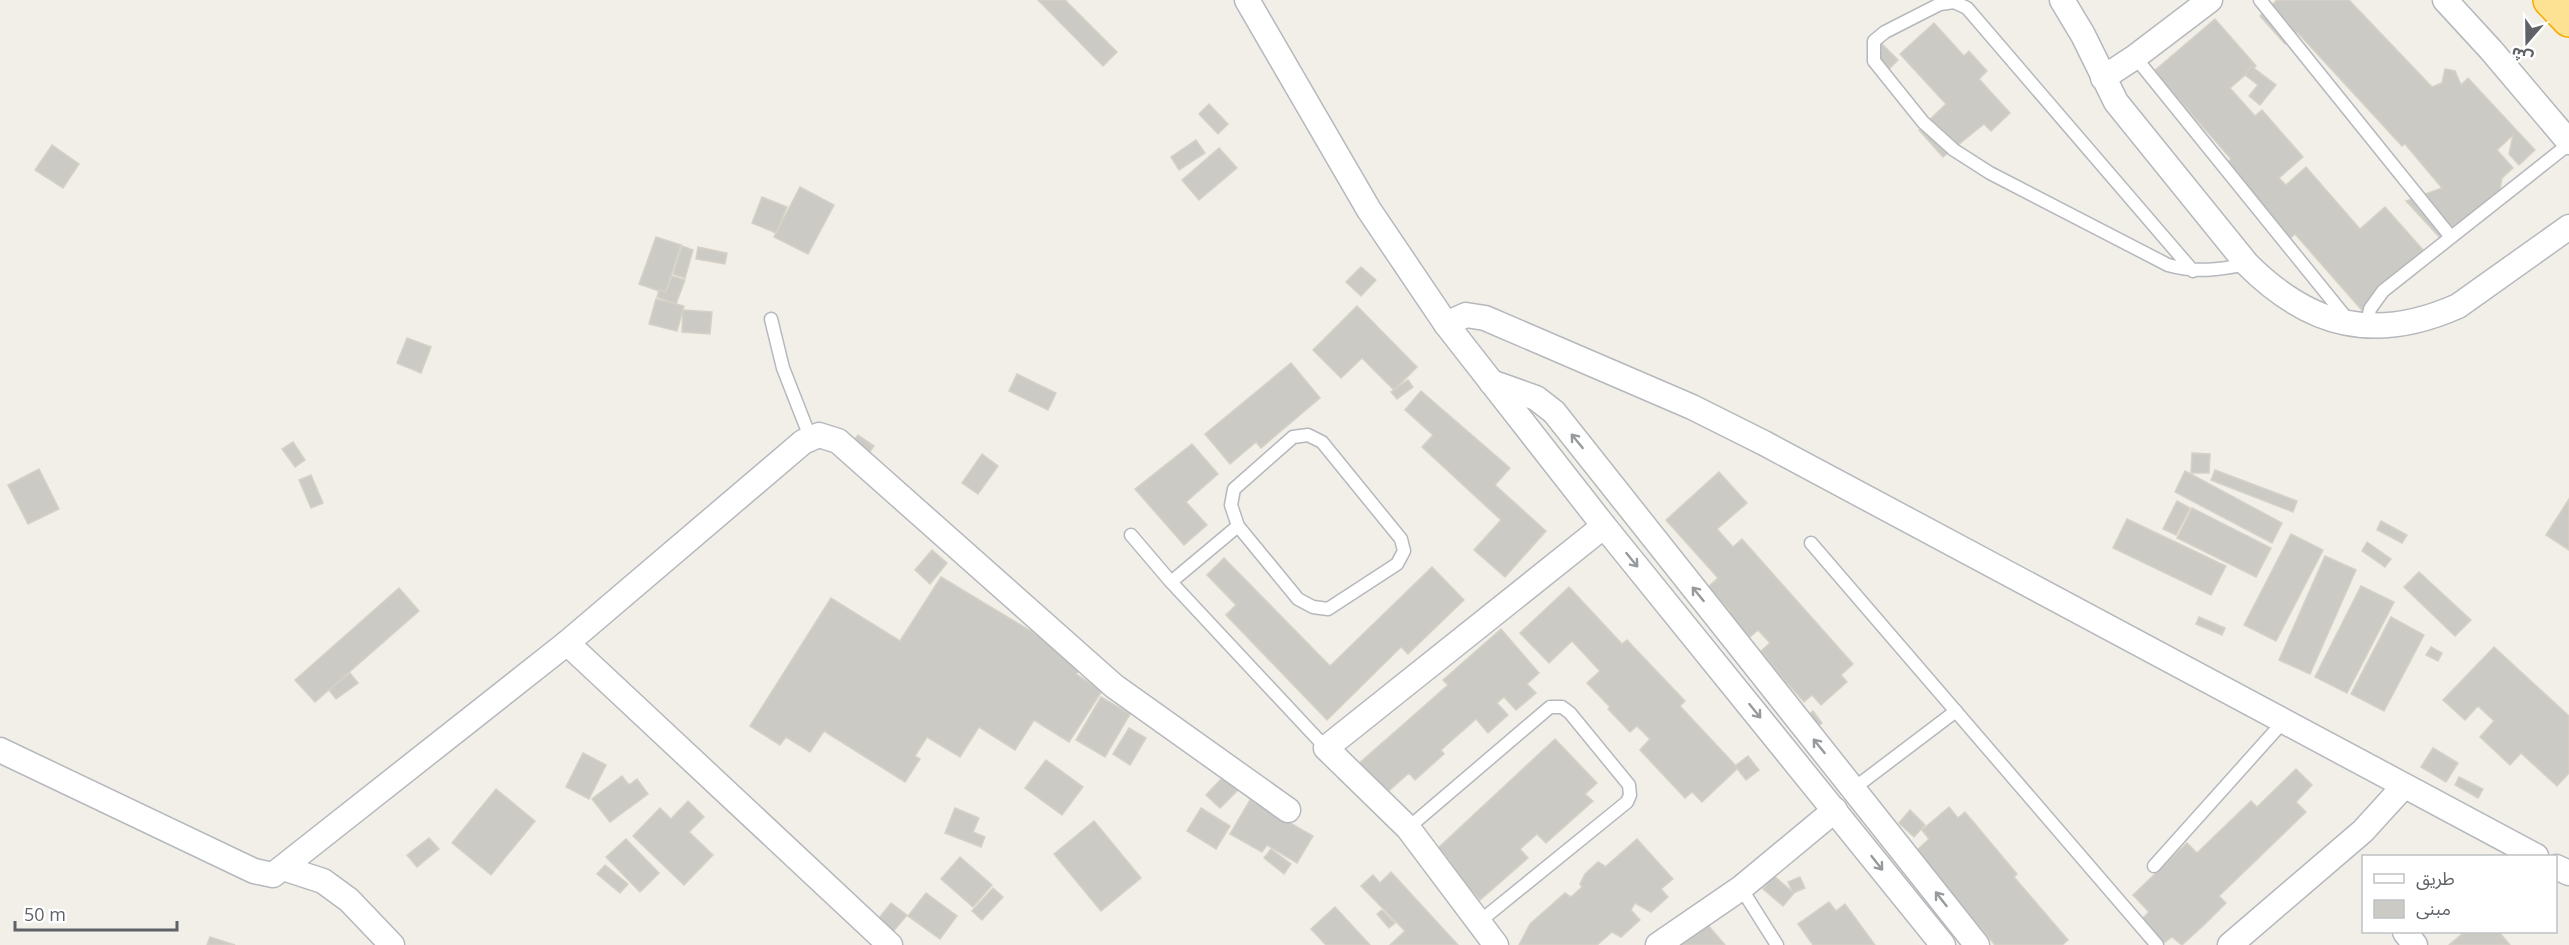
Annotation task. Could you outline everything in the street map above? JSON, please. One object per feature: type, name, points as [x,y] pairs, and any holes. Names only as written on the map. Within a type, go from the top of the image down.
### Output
[{"type":"highway","points":[[2550,0],[2569,20]]},
{"type":"street","points":[[1247,0],[1369,210],[1446,324],[1604,526],[1943,945]]},
{"type":"street","points":[[2062,0],[2083,35],[2116,102],[2247,264],[2271,289],[2309,311],[2359,325],[2417,321],[2458,306],[2569,226]]},
{"type":"street","points":[[2103,78],[2135,57],[2210,0]]},
{"type":"street","points":[[2445,0],[2491,50],[2569,143]]},
{"type":"street","points":[[1446,324],[1466,315],[1485,318],[1692,407],[1764,443],[2403,787],[2534,855]]},
{"type":"street","points":[[1491,382],[1536,398],[1554,412],[1977,945]]},
{"type":"street","points":[[0,750],[255,871],[273,874],[567,643],[810,437],[828,436],[838,441],[1114,686],[1288,810]]},
{"type":"street","points":[[1496,945],[1408,828],[1326,748],[1604,526]]},
{"type":"street","points":[[567,643],[890,945]]},
{"type":"street","points":[[2230,945],[2363,831],[2403,787]]},
{"type":"street","points":[[1658,945],[1741,888],[1835,810]]},
{"type":"street","points":[[283,868],[323,881],[349,900],[392,945]]},
{"type":"street","points":[[2406,933],[2415,945]]},
{"type":"lane","points":[[2260,0],[2451,237]]},
{"type":"lane","points":[[2193,271],[1966,8],[1954,2],[1940,4],[1885,32],[1874,41],[1872,55],[1878,67],[1923,122],[1954,150],[1990,173],[2156,260],[2193,271],[2215,271],[2247,264]]},
{"type":"lane","points":[[2135,57],[2359,325],[2383,291],[2569,143]]},
{"type":"lane","points":[[771,319],[783,368],[810,437]]},
{"type":"lane","points":[[1308,435],[1322,442],[1401,539],[1404,550],[1397,564],[1328,609],[1313,607],[1298,600],[1238,526],[1231,505],[1234,489],[1293,437],[1308,435]]},
{"type":"lane","points":[[1171,582],[1238,526]]},
{"type":"lane","points":[[1131,535],[1171,582],[1326,748]]},
{"type":"lane","points":[[1811,543],[2157,945]]},
{"type":"lane","points":[[1408,828],[1550,707],[1562,707],[1570,713],[1629,785],[1630,795],[1627,802],[1479,922]]},
{"type":"lane","points":[[1853,789],[1956,711]]},
{"type":"lane","points":[[2154,866],[2283,722]]},
{"type":"lane","points":[[1741,888],[1778,945]]},
{"type":"building","points":[[1038,0],[1065,0],[1117,52],[1103,66]]},
{"type":"building","points":[[2277,0],[2349,0],[2432,87],[2442,83],[2445,69],[2455,71],[2461,85],[2468,78],[2535,150],[2519,165],[2509,154],[2513,135],[2497,150],[2513,168],[2502,178],[2497,205],[2491,210],[2477,208],[2442,240],[2406,201],[2442,188],[2405,144],[2402,146],[2297,32],[2285,44],[2260,16]]},
{"type":"building","points":[[2215,19],[2256,66],[2230,88],[2255,116],[2262,110],[2303,157],[2279,178],[2286,185],[2306,167],[2360,229],[2385,207],[2424,251],[2378,291],[2385,299],[2366,315],[2295,234],[2288,240],[2223,166],[2231,159],[2154,71]]},
{"type":"building","points":[[1934,23],[1964,56],[1969,51],[1987,71],[1979,79],[2010,113],[1991,131],[1984,124],[1943,157],[1919,130],[1946,104],[1900,54]]},
{"type":"building","points":[[1882,44],[1898,60],[1884,74],[1868,58]]},
{"type":"building","points":[[2251,66],[2276,85],[2260,105],[2249,96],[2258,85],[2245,75]]},
{"type":"building","points":[[1209,104],[1228,124],[1218,134],[1199,114]]},
{"type":"building","points":[[1196,140],[1205,153],[1179,170],[1171,157]]},
{"type":"building","points":[[52,145],[79,164],[63,188],[35,170]]},
{"type":"building","points":[[1219,148],[1237,168],[1199,200],[1182,180]]},
{"type":"building","points":[[800,187],[834,205],[808,254],[774,237]]},
{"type":"building","points":[[762,197],[787,207],[776,233],[752,223]]},
{"type":"building","points":[[656,237],[681,245],[665,293],[639,284]]},
{"type":"building","points":[[682,246],[693,250],[685,278],[673,274]]},
{"type":"building","points":[[698,247],[727,253],[725,264],[696,259]]},
{"type":"building","points":[[1361,267],[1376,280],[1361,296],[1346,282]]},
{"type":"building","points":[[672,276],[685,280],[676,304],[657,297],[659,290],[666,292]]},
{"type":"building","points":[[656,299],[684,306],[677,331],[649,324]]},
{"type":"building","points":[[1357,306],[1417,367],[1394,390],[1362,358],[1341,378],[1313,350]]},
{"type":"building","points":[[683,310],[712,312],[710,334],[682,332]]},
{"type":"building","points":[[407,338],[431,347],[421,373],[397,363]]},
{"type":"building","points":[[1291,363],[1320,398],[1261,448],[1256,442],[1230,464],[1205,434]]},
{"type":"building","points":[[1017,374],[1056,393],[1048,410],[1009,391]]},
{"type":"building","points":[[1408,380],[1413,387],[1397,399],[1391,392]]},
{"type":"building","points":[[1421,391],[1510,468],[1495,485],[1546,531],[1505,577],[1474,550],[1501,520],[1422,447],[1433,435],[1405,410]]},
{"type":"building","points":[[858,435],[874,446],[866,457],[850,446]]},
{"type":"building","points":[[293,442],[305,460],[295,467],[282,449]]},
{"type":"building","points":[[1192,444],[1218,474],[1186,502],[1207,525],[1184,545],[1135,489]]},
{"type":"building","points":[[2192,453],[2210,454],[2209,473],[2191,473]]},
{"type":"building","points":[[982,454],[998,466],[978,494],[962,483]]},
{"type":"building","points":[[39,469],[59,509],[28,524],[8,485]]},
{"type":"building","points":[[2215,470],[2297,501],[2293,512],[2211,480]]},
{"type":"building","points":[[2185,471],[2282,523],[2272,543],[2175,492]]},
{"type":"building","points":[[1719,472],[1747,503],[1717,529],[1733,547],[1742,539],[1853,664],[1841,675],[1847,682],[1821,705],[1812,695],[1804,702],[1761,651],[1770,643],[1758,630],[1750,637],[1728,613],[1730,611],[1708,587],[1718,578],[1666,520]]},
{"type":"building","points":[[311,475],[323,503],[311,508],[299,480]]},
{"type":"building","points":[[2569,499],[2569,550],[2546,535]]},
{"type":"building","points":[[2177,501],[2190,508],[2176,535],[2163,529]]},
{"type":"building","points":[[2192,508],[2271,548],[2256,577],[2177,538]]},
{"type":"building","points":[[2127,519],[2226,566],[2211,595],[2113,548]]},
{"type":"building","points":[[2381,521],[2407,535],[2402,543],[2377,530]]},
{"type":"building","points":[[2291,534],[2323,550],[2276,641],[2244,625]]},
{"type":"building","points":[[2367,542],[2391,559],[2385,567],[2362,551]]},
{"type":"building","points":[[932,550],[947,563],[930,584],[915,570]]},
{"type":"building","points":[[2325,556],[2356,570],[2310,674],[2279,660]]},
{"type":"building","points":[[1224,558],[1330,666],[1432,567],[1464,600],[1408,654],[1401,647],[1327,720],[1226,615],[1236,605],[1207,575]]},
{"type":"building","points":[[2419,572],[2471,620],[2455,636],[2404,587]]},
{"type":"building","points":[[941,577],[1084,663],[1076,674],[1102,691],[1069,742],[1034,720],[1015,750],[979,727],[960,757],[927,737],[915,756],[920,759],[905,782],[824,731],[810,752],[786,737],[780,745],[750,726],[831,598],[900,641]]},
{"type":"building","points":[[2361,586],[2394,602],[2347,693],[2315,677]]},
{"type":"building","points":[[1569,587],[1622,644],[1627,640],[1685,701],[1680,706],[1738,768],[1702,802],[1692,792],[1685,798],[1640,750],[1650,739],[1637,726],[1630,732],[1587,683],[1600,671],[1572,641],[1549,663],[1520,633]]},
{"type":"building","points":[[399,588],[419,611],[315,702],[295,680]]},
{"type":"building","points":[[2199,617],[2225,628],[2222,635],[2196,624]]},
{"type":"building","points":[[2391,617],[2424,635],[2384,711],[2351,694]]},
{"type":"building","points":[[1501,629],[1539,673],[1527,684],[1536,693],[1516,710],[1504,697],[1497,703],[1508,715],[1488,733],[1476,719],[1441,750],[1444,754],[1415,780],[1409,773],[1383,796],[1356,766],[1448,685],[1443,680]]},
{"type":"building","points":[[2431,647],[2442,653],[2438,661],[2426,655]]},
{"type":"building","points":[[2494,647],[2569,716],[2569,773],[2557,786],[2521,753],[2510,765],[2480,737],[2494,721],[2478,706],[2465,720],[2443,700]]},
{"type":"building","points":[[350,673],[358,683],[336,699],[329,690]]},
{"type":"building","points":[[1101,697],[1130,714],[1105,757],[1076,740]]},
{"type":"building","points":[[1813,711],[1822,723],[1810,732],[1801,721]]},
{"type":"building","points":[[1129,728],[1146,738],[1130,765],[1113,754]]},
{"type":"building","points":[[1555,739],[1597,783],[1585,794],[1593,801],[1546,843],[1537,834],[1520,849],[1528,858],[1480,900],[1472,891],[1463,898],[1438,872],[1450,861],[1438,848]]},
{"type":"building","points":[[2433,748],[2458,763],[2446,782],[2421,767]]},
{"type":"building","points":[[583,753],[606,765],[589,799],[566,787]]},
{"type":"building","points":[[1748,756],[1759,770],[1746,780],[1735,766]]},
{"type":"building","points":[[1046,760],[1083,787],[1062,815],[1025,788]]},
{"type":"building","points":[[2296,769],[2312,785],[2296,802],[2306,812],[2219,896],[2226,903],[2204,925],[2182,945],[2172,937],[2161,945],[2139,922],[2149,912],[2133,895],[2187,843],[2197,853],[2251,801],[2257,807]]},
{"type":"building","points":[[1225,775],[1239,789],[1220,808],[1206,795]]},
{"type":"building","points":[[622,776],[629,785],[637,779],[648,794],[610,822],[592,799]]},
{"type":"building","points":[[2459,777],[2483,789],[2478,798],[2455,785]]},
{"type":"building","points":[[496,789],[535,821],[491,875],[452,843]]},
{"type":"building","points":[[1250,800],[1313,836],[1297,863],[1267,845],[1262,852],[1230,834]]},
{"type":"building","points":[[688,801],[704,817],[689,832],[713,855],[684,885],[633,836],[660,808],[671,819]]},
{"type":"building","points":[[1949,807],[1958,818],[1965,812],[2017,874],[2014,877],[2068,940],[2062,945],[1995,945],[1916,851],[1929,839],[1922,830]]},
{"type":"building","points":[[955,808],[979,818],[973,832],[985,837],[981,847],[945,833]]},
{"type":"building","points":[[1201,808],[1230,826],[1216,849],[1187,831]]},
{"type":"building","points":[[1910,810],[1925,825],[1914,837],[1899,823]]},
{"type":"building","points":[[1094,821],[1141,878],[1101,911],[1054,854]]},
{"type":"building","points":[[429,838],[439,849],[417,867],[407,855]]},
{"type":"building","points":[[626,839],[659,873],[640,892],[606,857]]},
{"type":"building","points":[[1637,839],[1673,879],[1661,889],[1668,897],[1651,912],[1635,903],[1631,910],[1640,920],[1621,937],[1612,932],[1597,945],[1519,945],[1530,924],[1565,893],[1571,897],[1582,887],[1580,884],[1585,874],[1598,862],[1605,866],[1604,868]]},
{"type":"building","points":[[1271,849],[1291,864],[1284,874],[1264,858]]},
{"type":"building","points":[[960,857],[992,885],[973,907],[941,879]]},
{"type":"building","points":[[605,865],[628,884],[620,893],[597,874]]},
{"type":"building","points":[[1391,872],[1458,945],[1390,945],[1405,931],[1361,886],[1373,875],[1380,883]]},
{"type":"building","points":[[1774,876],[1794,893],[1783,906],[1763,889]]},
{"type":"building","points":[[1800,877],[1805,888],[1793,893],[1788,882]]},
{"type":"building","points":[[993,888],[1003,897],[982,920],[972,911]]},
{"type":"building","points":[[926,893],[957,916],[940,939],[908,916]]},
{"type":"building","points":[[1829,902],[1836,911],[1845,904],[1875,945],[1813,945],[1798,924]]},
{"type":"building","points":[[891,903],[907,915],[891,934],[876,922]]},
{"type":"building","points":[[1335,907],[1370,945],[1326,945],[1311,929]]},
{"type":"building","points":[[1382,910],[1395,923],[1389,928],[1377,914]]},
{"type":"building","points":[[1707,924],[1725,945],[1682,945]]},
{"type":"building","points":[[2500,933],[2510,945],[2449,945],[2462,934]]},
{"type":"building","points":[[210,937],[235,945],[207,945]]}]
